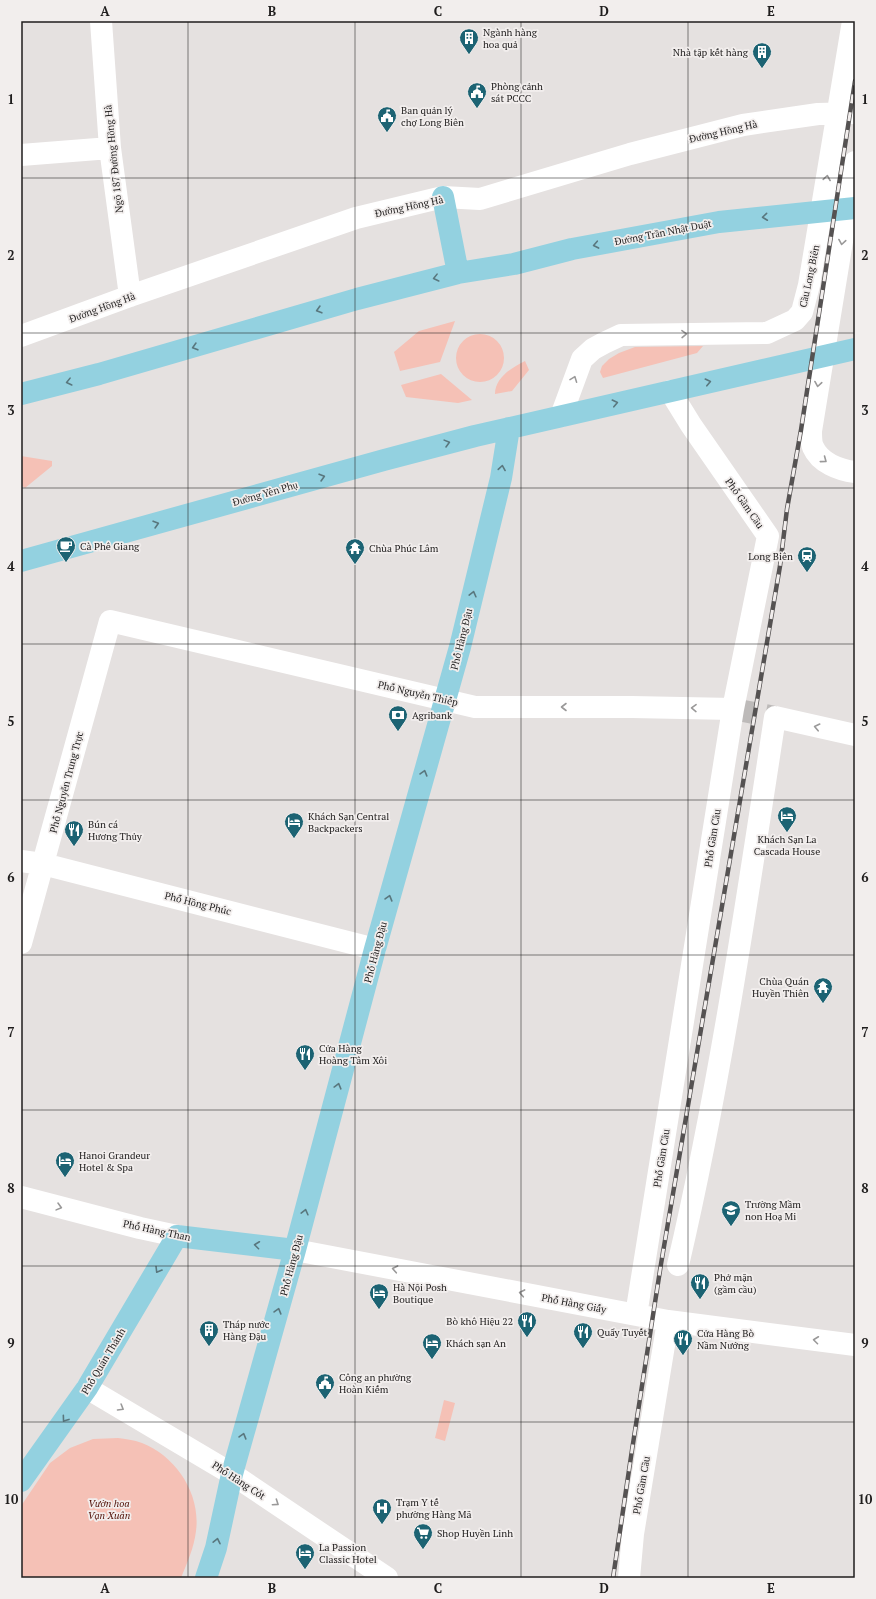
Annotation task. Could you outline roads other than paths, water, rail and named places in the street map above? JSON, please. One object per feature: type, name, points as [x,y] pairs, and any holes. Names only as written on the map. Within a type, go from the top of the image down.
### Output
[{"type":"main road","points":[[21,394],[99,374],[357,299],[466,272],[443,197]]},
{"type":"main road","name":"Đường Trần Nhật Duật","points":[[466,272],[514,264],[572,250],[719,222],[855,208]]},
{"type":"main road","points":[[509,428],[670,390],[855,349]]},
{"type":"main road","name":"Đường Yên Phụ","points":[[21,561],[384,460],[509,428]]},
{"type":"main road","name":"Phố Hàng Đậu","points":[[206,1578],[216,1548],[232,1474],[295,1250],[375,949],[460,647],[501,478],[509,428]]},
{"type":"main road","name":"Phố Hàng Than","points":[[177,1236],[295,1250]]},
{"type":"main road","name":"Phố Quán Thánh","points":[[21,1482],[88,1388],[177,1236]]},
{"type":"street","name":"Ngõ 187 Đường Hồng Hà","points":[[101,21],[110,148],[130,296]]},
{"type":"street","name":"Cầu Long Biên","points":[[560,416],[582,359],[593,349],[621,335],[767,332],[795,320],[802,312],[809,285],[853,21]]},
{"type":"street","name":"Đường Hồng Hà","points":[[21,336],[130,296],[356,218],[443,197],[480,199],[630,154],[743,125],[818,114],[855,113]]},
{"type":"street","points":[[21,155],[110,148]]},
{"type":"street","points":[[855,162],[811,431],[812,446],[820,458],[838,468],[855,472]]},
{"type":"street","name":"Phố Gầm Cầu","points":[[636,1315],[733,709],[768,536],[691,425],[670,390]]},
{"type":"street","name":"Phố Nguyễn Thiếp","points":[[110,621],[475,707],[733,709]]},
{"type":"street","name":"Phố Nguyễn Trung Trực","points":[[21,944],[110,621]]},
{"type":"street","points":[[678,1266],[695,1193],[743,926],[775,717],[855,735]]},
{"type":"street","name":"Phố Hồng Phúc","points":[[21,861],[43,864],[375,949]]},
{"type":"street","name":"Phố Hàng Than","points":[[21,1197],[140,1228],[177,1236]]},
{"type":"street","name":"Phố Hàng Giấy","points":[[295,1250],[668,1321],[855,1345]]},
{"type":"street","name":"Phố Gầm Cầu","points":[[629,1578],[633,1534],[668,1321]]},
{"type":"street","name":"Phố Hàng Cót","points":[[88,1388],[232,1474],[387,1578]]},
{"type":"tunnel","points":[[733,709],[775,717]]},
{"type":"railway","points":[[613,1578],[661,1264],[780,566],[787,509],[801,430],[855,81]]},
{"type":"place","name":"Ngành hàng hoa quả","points":[[469,55]]},
{"type":"place","name":"Nhà tập kết hàng","points":[[762,69]]},
{"type":"place","name":"Phòng cảnh sát PCCC","points":[[477,109]]},
{"type":"place","name":"Ban quản lý chợ Long Biên","points":[[387,133]]},
{"type":"place","name":"Cà Phê Giang","points":[[66,563]]},
{"type":"place","name":"Chùa Phúc Lâm","points":[[355,565]]},
{"type":"place","name":"Long Biên","points":[[807,573]]},
{"type":"place","name":"Agribank","points":[[398,732]]},
{"type":"place","name":"Khách Sạn La Cascada House","points":[[787,833]]},
{"type":"place","name":"Khách Sạn Central Backpackers","points":[[294,839]]},
{"type":"place","name":"Bún cá Hương Thủy","points":[[74,847]]},
{"type":"place","name":"Chùa Quán Huyền Thiên","points":[[823,1004]]},
{"type":"place","name":"Cửa Hàng Hoàng Tâm Xôi","points":[[305,1071]]},
{"type":"place","name":"Hanoi Grandeur Hotel & Spa","points":[[65,1178]]},
{"type":"place","name":"Trường Mầm non Hoạ Mi","points":[[731,1227]]},
{"type":"place","name":"Phở mặn (gầm cầu)","points":[[700,1300]]},
{"type":"place","name":"Hà Nội Posh Boutique","points":[[379,1310]]},
{"type":"place","name":"Bò khô Hiệu 22","points":[[527,1338]]},
{"type":"place","name":"Tháp nước Hàng Đậu","points":[[209,1347]]},
{"type":"place","name":"Quẩy Tuyết","points":[[583,1349]]},
{"type":"place","name":"Cửa Hàng Bò Nầm Nướng","points":[[683,1356]]},
{"type":"place","name":"Khách sạn An","points":[[432,1360]]},
{"type":"place","name":"Công an phường Hoàn Kiếm","points":[[325,1400]]},
{"type":"place","name":"Trạm Y tế phường Hàng Mã","points":[[382,1525]]},
{"type":"place","name":"Shop Huyền Linh","points":[[423,1550]]},
{"type":"place","name":"La Passion Classic Hotel","points":[[305,1570]]},
{"type":"park label","name":"Vườn hoa Vạn Xuân","points":[[109,1508]]}]
